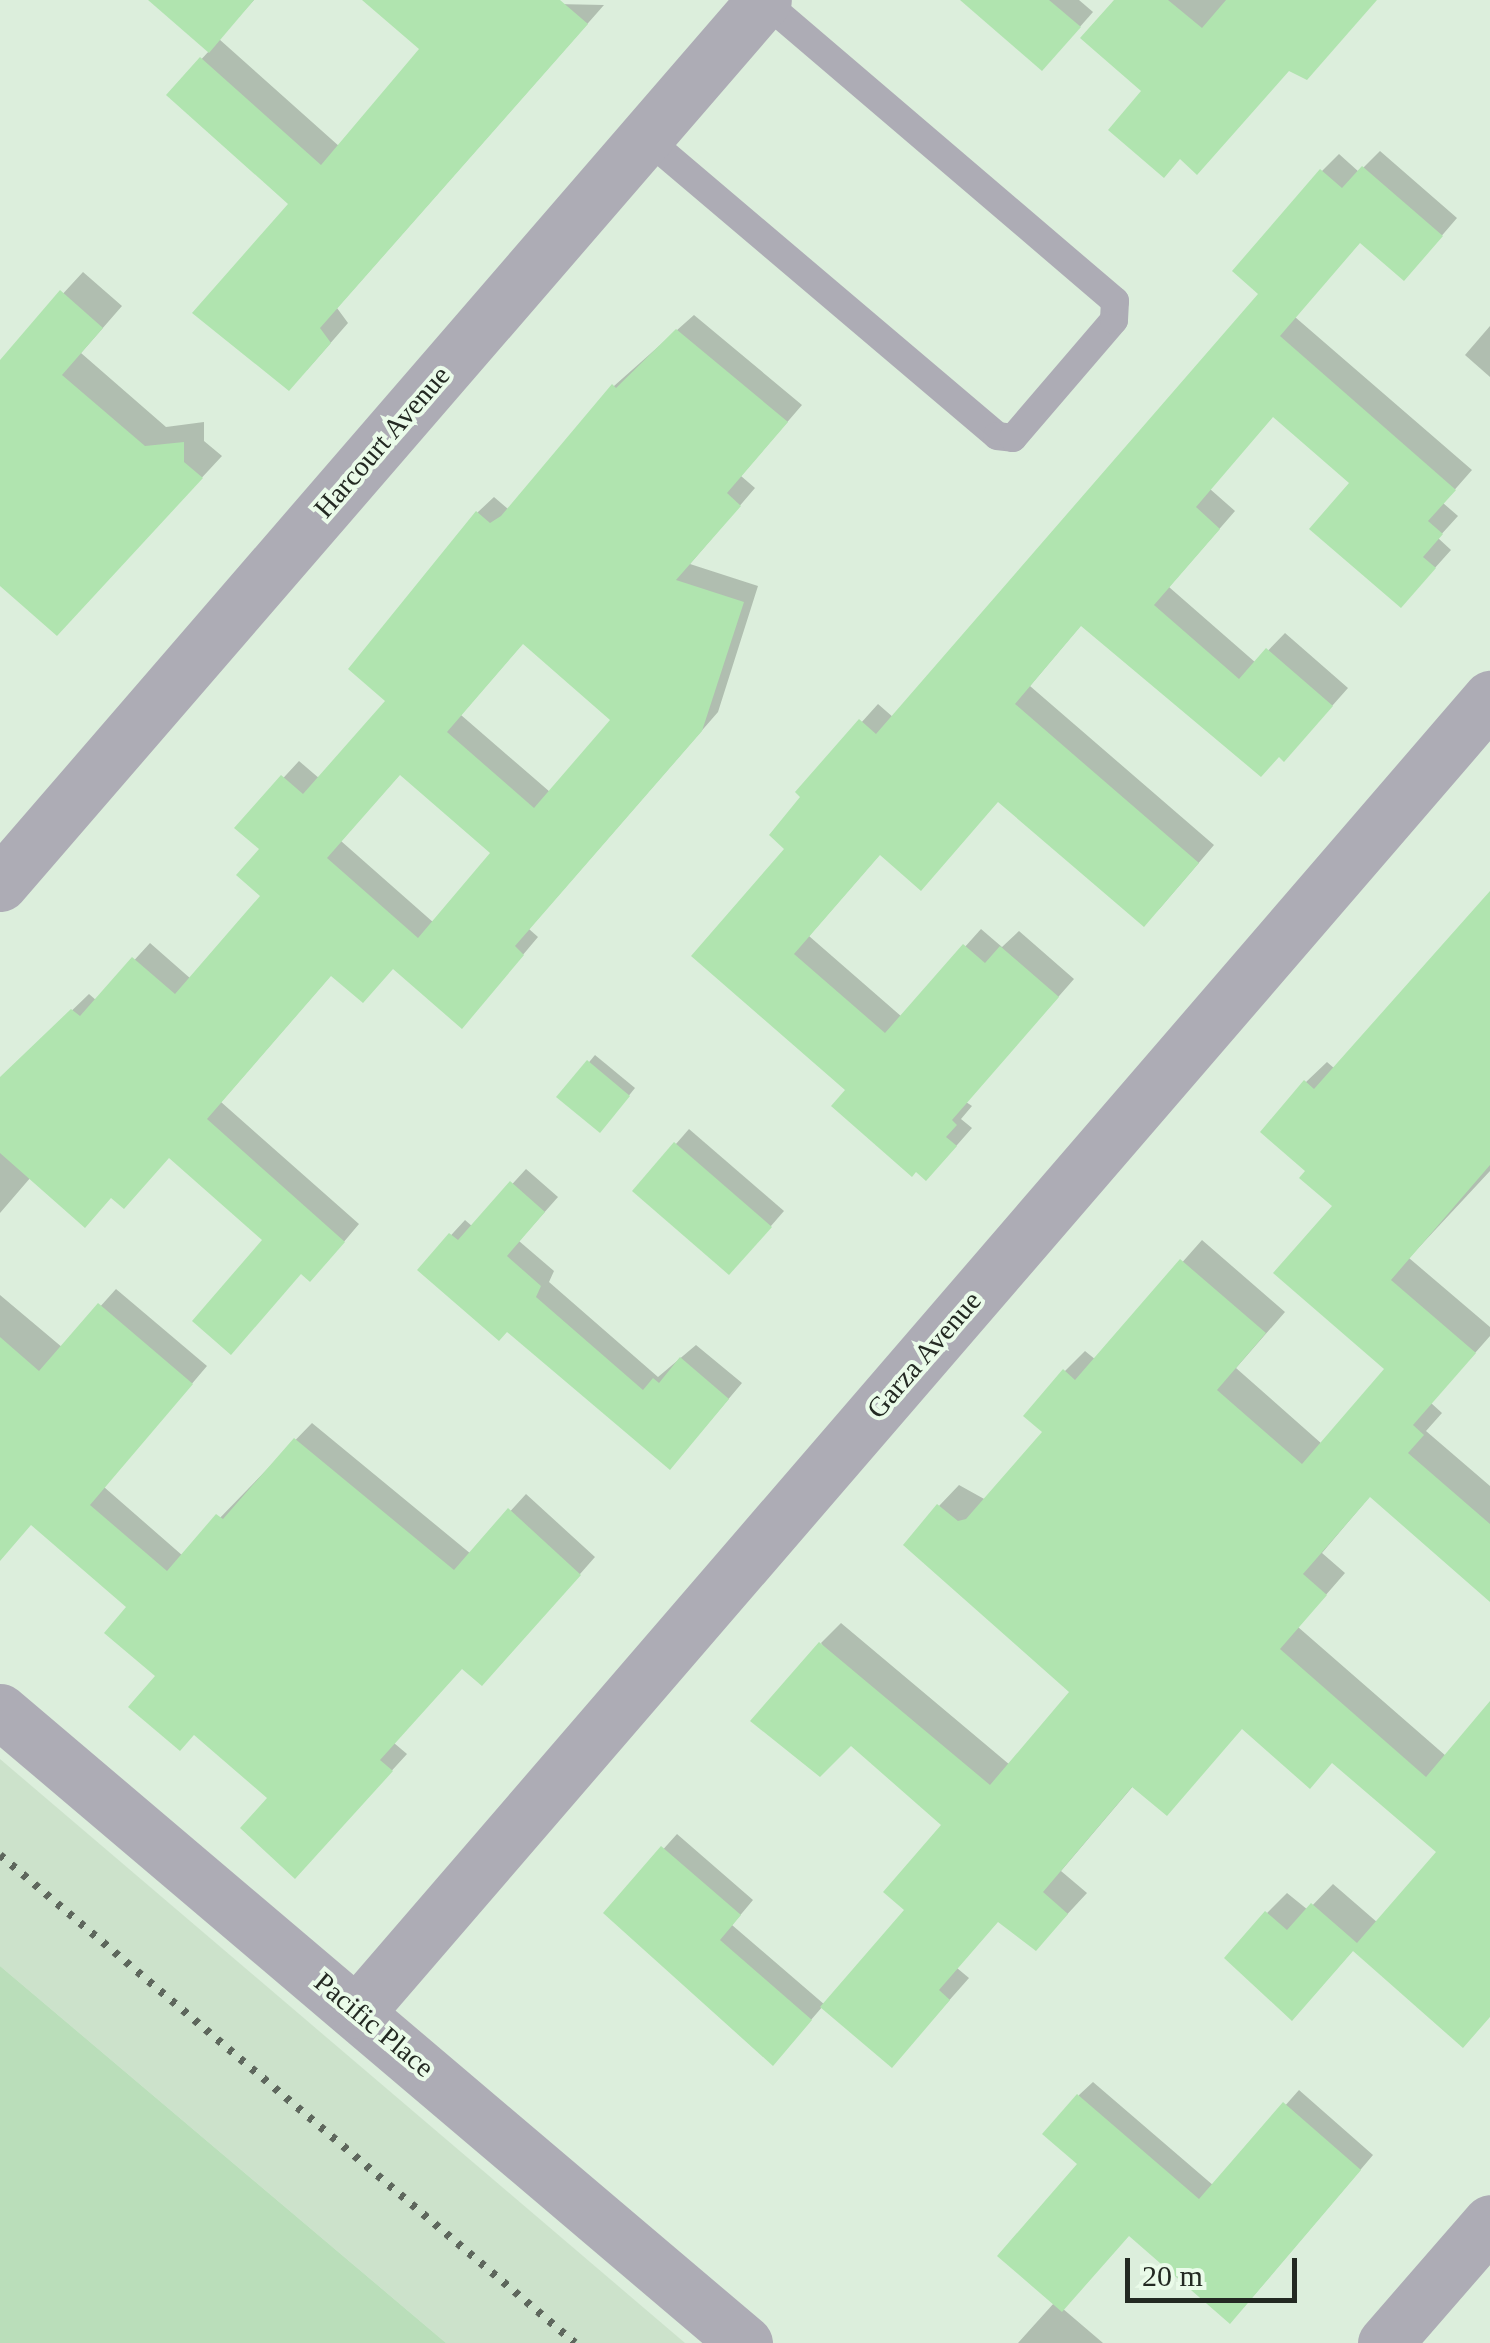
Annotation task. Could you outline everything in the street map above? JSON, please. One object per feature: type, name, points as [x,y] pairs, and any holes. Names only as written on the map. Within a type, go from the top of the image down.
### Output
[{"type":"street","name":"Harcourt Avenue","points":[[0,884],[764,0]]},
{"type":"street","name":"Garza Avenue","points":[[358,2011],[1490,698]]},
{"type":"street","name":"Pacific Place","points":[[0,1711],[745,2343]]},
{"type":"street","points":[[1386,2343],[1490,2222]]},
{"type":"lane","points":[[646,138],[997,436],[1013,438],[1026,423],[1114,320],[1114,301],[764,0]]},
{"type":"shaded area","points":[[0,1759],[685,2343],[446,2343],[0,1966]]},
{"type":"shaded area","points":[[0,1966],[446,2343],[0,2343]]},
{"type":"building","points":[[148,0],[254,0],[209,53]]},
{"type":"building","points":[[362,0],[560,0],[588,24],[320,328],[331,343],[289,391],[192,313],[288,204],[166,95],[200,57],[321,165],[419,49]]},
{"type":"building","points":[[960,0],[1049,0],[1081,27],[1042,71]]},
{"type":"building","points":[[1114,0],[1168,0],[1202,28],[1226,0],[1377,0],[1307,80],[1289,71],[1197,175],[1180,159],[1164,178],[1108,130],[1141,91],[1080,38]]},
{"type":"building","points":[[1362,166],[1443,236],[1404,281],[1360,243],[1280,336],[1456,490],[1428,521],[1443,534],[1423,557],[1436,568],[1401,608],[1309,529],[1349,483],[1273,417],[1196,507],[1220,529],[1154,605],[1239,679],[1266,648],[1333,706],[1284,762],[1279,757],[1261,777],[1081,626],[1015,704],[1199,863],[1144,927],[998,802],[921,891],[880,855],[794,954],[885,1033],[963,944],[985,963],[1000,946],[1059,997],[952,1120],[957,1125],[946,1137],[957,1146],[926,1181],[916,1172],[912,1177],[831,1106],[845,1090],[691,956],[784,849],[769,835],[800,797],[795,792],[859,719],[876,734],[1258,294],[1232,271],[1320,169],[1342,188]]},
{"type":"building","points":[[60,290],[103,328],[62,375],[145,446],[184,442],[184,462],[203,478],[57,636],[0,586],[0,360]]},
{"type":"building","points":[[676,329],[788,422],[727,493],[741,506],[676,580],[744,602],[702,731],[515,946],[524,955],[462,1029],[393,969],[363,1003],[331,976],[207,1119],[345,1242],[310,1282],[301,1274],[231,1355],[192,1321],[262,1240],[169,1158],[124,1209],[111,1198],[85,1228],[0,1153],[0,1077],[71,1009],[80,1016],[132,957],[175,994],[260,896],[236,875],[259,849],[234,828],[281,775],[303,794],[385,701],[348,669],[476,511],[490,523],[501,516],[612,384],[616,388]],"holes":[[[523,644],[610,720],[534,808],[447,732]],[[400,775],[490,853],[418,938],[327,858]]]},
{"type":"building","points":[[1490,891],[1490,1165],[1391,1280],[1476,1353],[1413,1425],[1424,1435],[1408,1453],[1490,1524],[1490,1602],[1370,1497],[1303,1574],[1327,1595],[1280,1649],[1426,1777],[1490,1701],[1490,2017],[1463,2048],[1353,1951],[1292,2021],[1224,1958],[1265,1911],[1287,1930],[1311,1903],[1357,1943],[1436,1852],[1332,1763],[1310,1789],[1242,1729],[1167,1816],[1132,1787],[1043,1892],[1068,1914],[1036,1951],[998,1922],[939,1990],[950,2000],[892,2068],[820,2007],[904,1910],[883,1892],[941,1825],[851,1746],[820,1777],[750,1721],[819,1642],[990,1785],[1069,1692],[903,1545],[937,1504],[958,1521],[966,1519],[1042,1432],[1023,1416],[1063,1369],[1075,1380],[1180,1259],[1266,1333],[1217,1390],[1302,1464],[1384,1369],[1273,1273],[1332,1206],[1299,1178],[1305,1171],[1260,1132],[1304,1080],[1314,1089]]},
{"type":"building","points":[[587,1060],[630,1096],[600,1133],[556,1097]]},
{"type":"building","points":[[674,1142],[772,1227],[729,1275],[632,1191]]},
{"type":"building","points":[[510,1181],[545,1212],[507,1256],[541,1286],[536,1297],[643,1390],[653,1378],[659,1383],[680,1357],[729,1399],[670,1470],[507,1332],[499,1341],[417,1270],[449,1233],[458,1240]]},
{"type":"building","points":[[98,1303],[193,1384],[90,1505],[167,1571],[216,1514],[223,1519],[294,1438],[454,1570],[508,1508],[581,1575],[482,1686],[462,1669],[380,1760],[393,1771],[295,1879],[240,1828],[267,1798],[194,1735],[180,1751],[128,1707],[155,1676],[104,1633],[126,1607],[31,1525],[0,1561],[0,1337],[39,1371]]},
{"type":"building","points":[[661,1846],[741,1915],[720,1940],[812,2020],[773,2066],[603,1913]]},
{"type":"building","points":[[1077,2094],[1199,2199],[1283,2102],[1361,2170],[1230,2324],[1129,2236],[1062,2312],[997,2256],[1077,2164],[1042,2134]]},
{"type":"railway","points":[[0,1855],[575,2343]]}]
